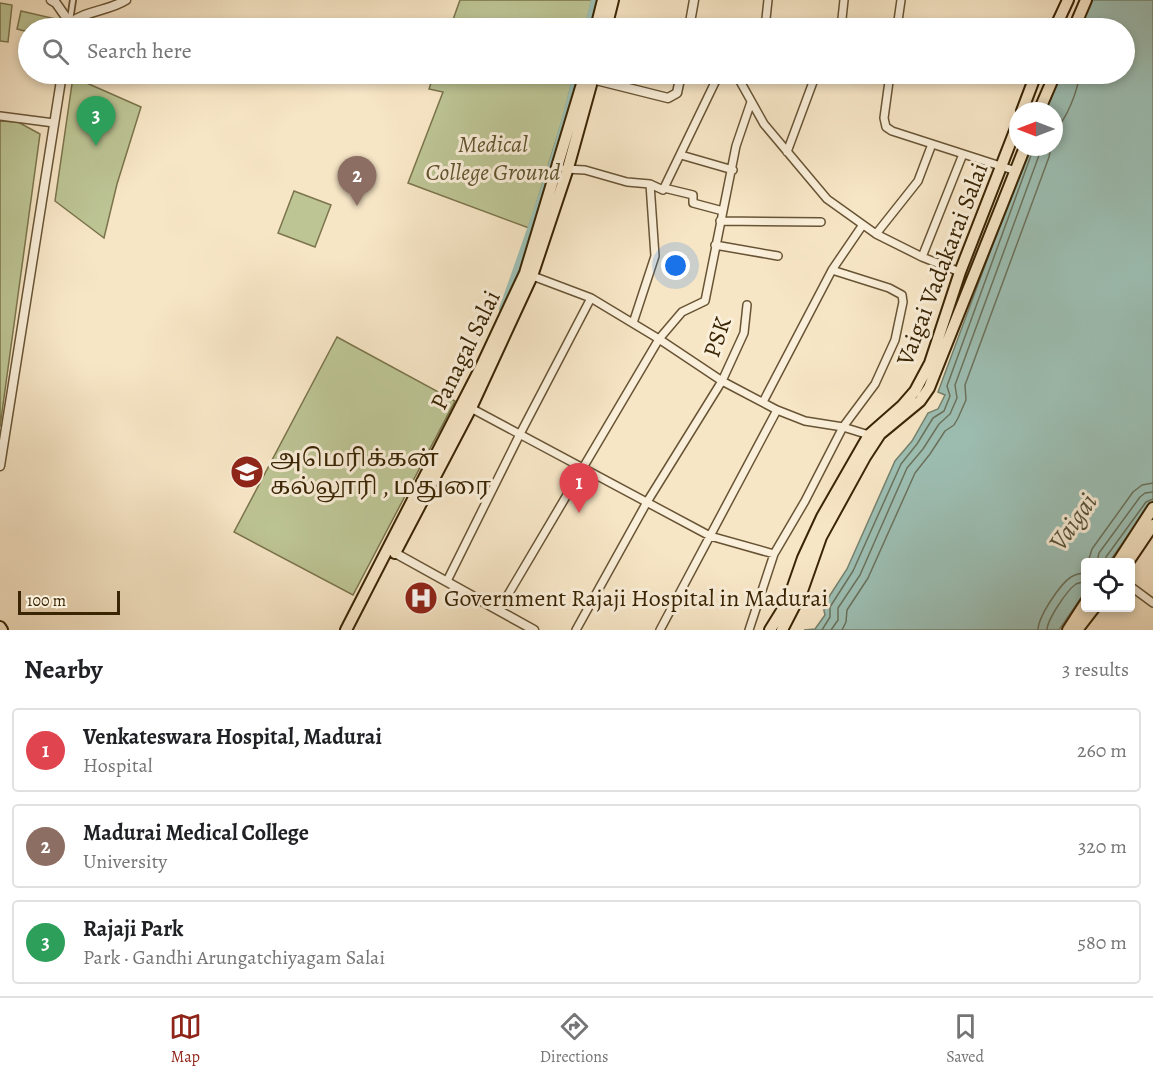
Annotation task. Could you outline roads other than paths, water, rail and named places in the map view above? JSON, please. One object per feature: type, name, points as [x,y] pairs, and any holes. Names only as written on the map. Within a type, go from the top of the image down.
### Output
[{"type":"main road","points":[[598,18],[603,0]]},
{"type":"main road","points":[[608,18],[613,0]]},
{"type":"main road","points":[[1060,18],[1068,0]]},
{"type":"main road","points":[[1078,18],[1086,0]]},
{"type":"main road","name":"Panagal Salai","points":[[395,553],[529,275],[587,84]]},
{"type":"main road","points":[[1025,102],[1031,84]]},
{"type":"main road","points":[[1043,102],[1051,84]]},
{"type":"main road","name":"Vaigai Vadakarai Salai","points":[[770,630],[788,601],[803,558],[822,517],[869,435],[902,406],[915,391],[930,363],[960,272],[1009,147]]},
{"type":"main road","name":"Vaigai Vadakarai Salai","points":[[782,630],[802,591],[821,537],[865,457],[880,434],[914,406],[929,388],[1022,156]]},
{"type":"main road","name":"Panagal Salai","points":[[346,630],[467,406]]},
{"type":"main road","points":[[1121,558],[1153,508]]},
{"type":"main road","points":[[1131,558],[1153,525]]},
{"type":"main road","points":[[1068,630],[1081,610]]},
{"type":"main road","points":[[1077,630],[1091,612]]},
{"type":"street","points":[[51,0],[57,3],[65,18]]},
{"type":"street","points":[[70,18],[73,0]]},
{"type":"street","points":[[105,8],[115,0]]},
{"type":"street","points":[[77,18],[80,15],[117,6],[126,0]]},
{"type":"street","points":[[691,18],[694,0]]},
{"type":"street","points":[[766,18],[768,0]]},
{"type":"street","points":[[842,18],[844,0]]},
{"type":"street","points":[[898,18],[901,0]]},
{"type":"street","points":[[0,466],[60,84]]},
{"type":"street","points":[[618,84],[668,98],[677,93],[679,84]]},
{"type":"street","points":[[664,188],[715,84]]},
{"type":"street","points":[[742,84],[764,124],[827,199],[876,234],[922,257],[960,272]]},
{"type":"street","points":[[787,152],[812,84]]},
{"type":"street","points":[[889,84],[884,118],[886,127],[892,131],[1016,171]]},
{"type":"street","points":[[499,610],[659,339],[682,312],[705,301],[736,146],[752,102]]},
{"type":"street","points":[[0,116],[54,123]]},
{"type":"street","points":[[876,234],[918,182],[932,144]]},
{"type":"street","points":[[922,257],[963,154]]},
{"type":"street","points":[[681,155],[733,170]]},
{"type":"street","points":[[561,170],[585,170],[627,182],[650,184],[663,190],[664,188],[693,195],[693,203],[723,211]]},
{"type":"street","points":[[633,323],[655,256],[650,184]]},
{"type":"street","points":[[720,221],[821,222]]},
{"type":"street","points":[[763,402],[832,270],[862,226]]},
{"type":"street","points":[[716,245],[778,256]]},
{"type":"street","points":[[749,630],[774,554],[805,501],[843,427],[875,384],[895,340],[903,302],[902,295],[889,288],[832,270]]},
{"type":"street","points":[[529,275],[591,298],[722,381],[777,410],[805,421],[843,427],[869,435]]},
{"type":"street","points":[[447,581],[591,298]]},
{"type":"street","name":"PSK","points":[[576,630],[647,502],[722,381],[744,333],[747,305]]},
{"type":"street","points":[[467,406],[710,536],[774,554]]},
{"type":"street","points":[[660,630],[777,410]]},
{"type":"street","points":[[395,553],[534,630]]},
{"type":"street","points":[[1135,589],[1153,603]]},
{"type":"water","name":"Vaigai","points":[[1091,0],[1153,0],[1153,501],[1112,558],[1081,558],[1081,598],[1059,630],[804,630],[815,629],[825,615],[823,606],[847,569],[895,461],[912,441],[928,413],[938,409],[945,395],[938,392],[1026,156],[1063,156],[1063,102],[1047,102],[1054,84],[1135,84],[1135,18],[1083,18]]},
{"type":"waterway","points":[[590,18],[595,0]]},
{"type":"waterway","points":[[503,309],[553,163],[575,84]]},
{"type":"place","name":"Rajaji Park","points":[[96,146]]},
{"type":"place","name":"Madurai Medical College","points":[[357,206]]},
{"type":"place","name":"அமெரிக்கன் கல்லூரி , மதுரை","points":[[247,472]]},
{"type":"place","name":"Venkateswara Hospital, Madurai","points":[[579,513]]},
{"type":"place","name":"Government Rajaji Hospital in Madurai","points":[[421,598]]},
{"type":"park label","name":"Medical College Ground","points":[[493,158]]}]
